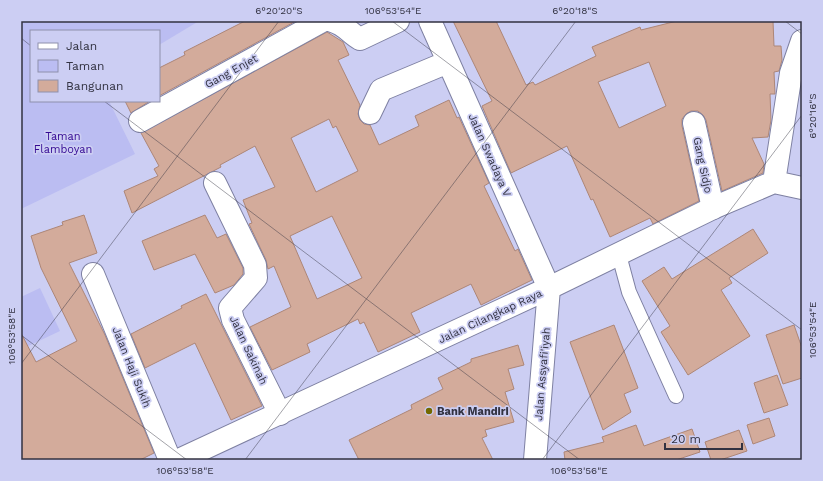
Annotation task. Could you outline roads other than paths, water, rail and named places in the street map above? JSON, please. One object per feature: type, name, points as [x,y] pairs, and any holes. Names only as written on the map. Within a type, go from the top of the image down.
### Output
[{"type":"street","name":"Gang Enjet","points":[[140,121],[322,21]]},
{"type":"street","points":[[332,21],[348,28],[354,36],[360,39],[398,21]]},
{"type":"street","name":"Jalan Swadaya V","points":[[430,21],[549,288]]},
{"type":"street","points":[[802,40],[791,73],[774,182],[802,188]]},
{"type":"street","points":[[370,113],[381,90],[448,62]]},
{"type":"street","name":"Gang Sidjo","points":[[694,123],[713,208]]},
{"type":"street","name":"Jalan Cilangkap Raya","points":[[179,460],[619,255],[713,208],[774,182]]},
{"type":"street","name":"Jalan Sakinah","points":[[215,183],[255,265],[256,278],[230,308],[233,320],[280,414]]},
{"type":"street","name":"Jalan Haji Sukih","points":[[93,274],[170,460]]},
{"type":"street","name":"Jalan Assyafi'iyah","points":[[535,460],[549,288]]},
{"type":"lane","points":[[619,255],[629,292],[676,396]]},
{"type":"place","name":"Bank Mandiri","points":[[429,411]]},
{"type":"park label","name":"Taman Flamboyan","points":[[63,142]]}]
